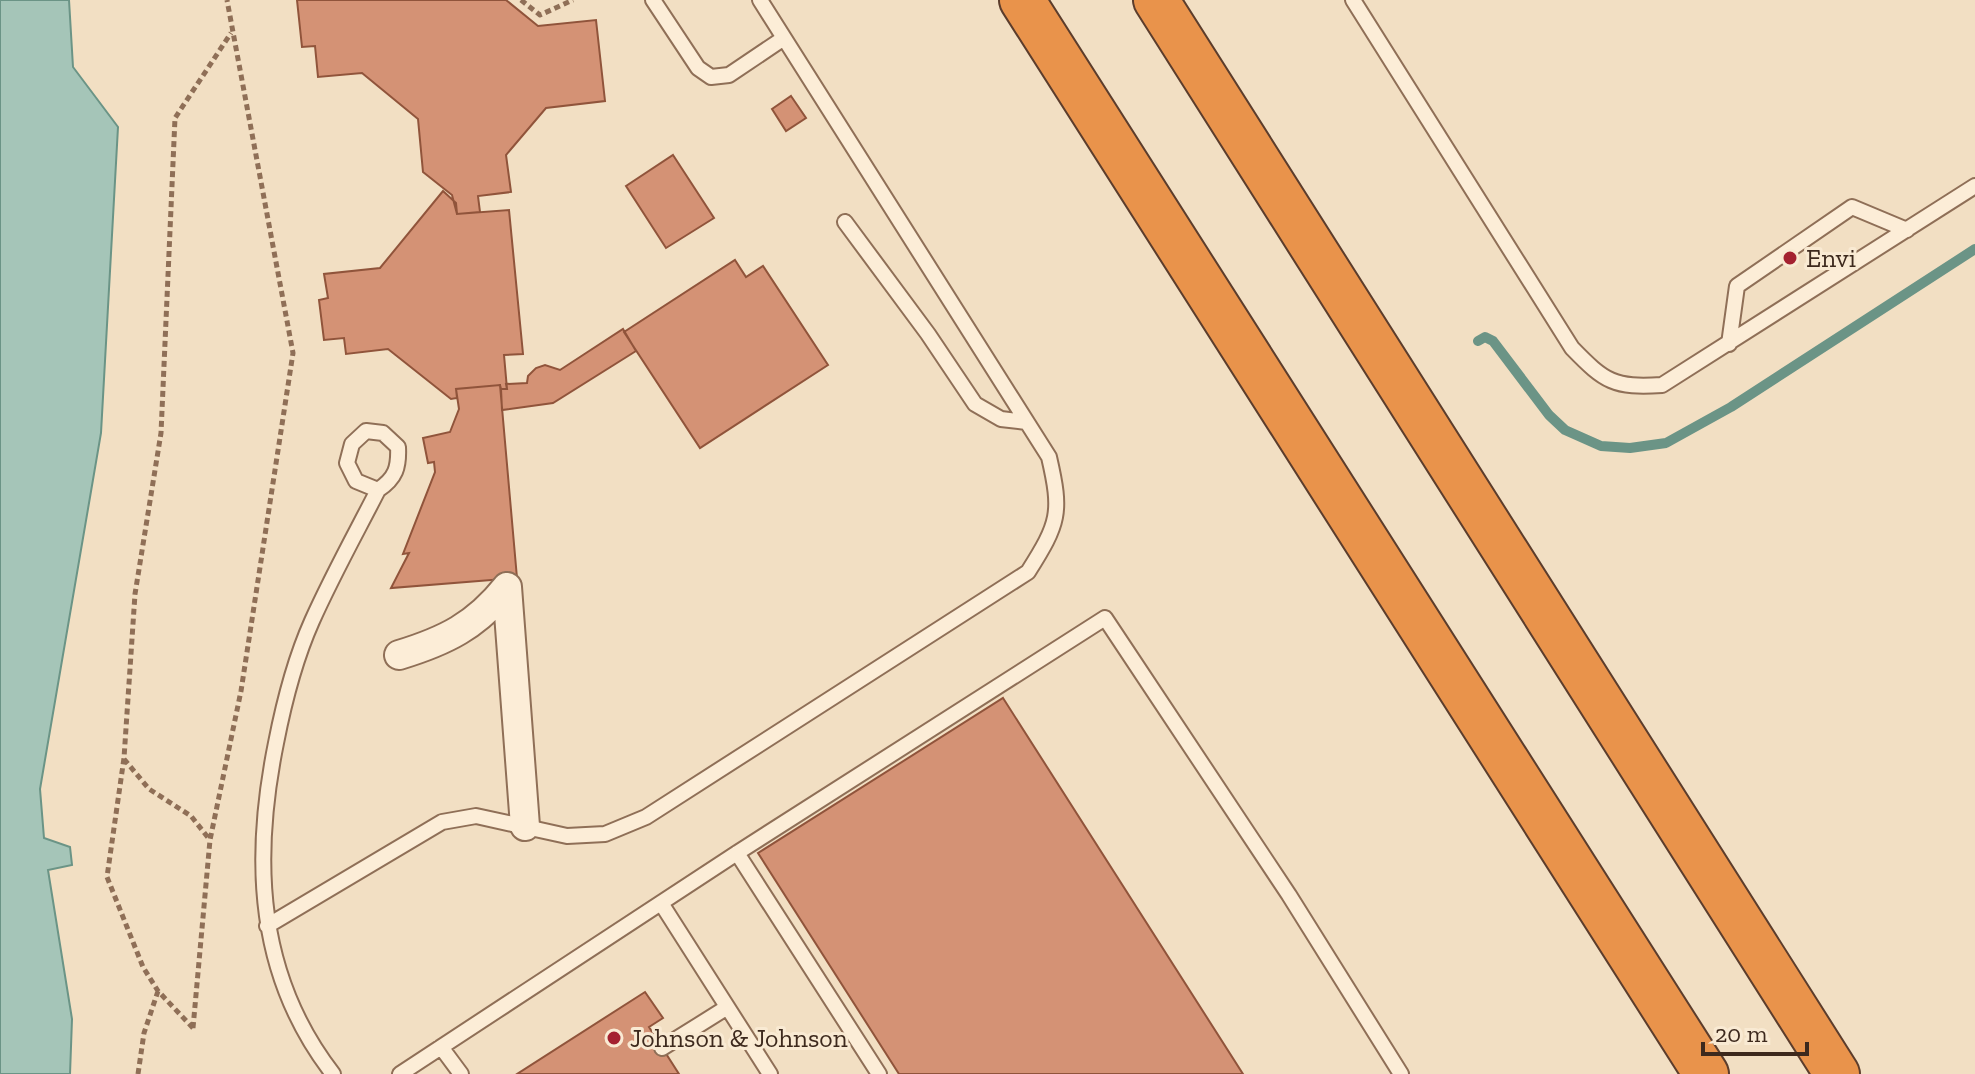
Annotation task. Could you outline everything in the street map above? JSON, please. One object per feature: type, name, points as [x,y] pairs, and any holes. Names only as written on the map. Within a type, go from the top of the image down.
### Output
[{"type":"highway","points":[[1022,0],[1706,1074]]},
{"type":"highway","points":[[1156,0],[1837,1074]]},
{"type":"street","points":[[399,655],[462,631],[493,606],[507,587],[525,826]]},
{"type":"lane","points":[[653,0],[698,68],[711,77],[729,75],[784,38]]},
{"type":"lane","points":[[267,926],[442,822],[476,816],[567,836],[605,834],[646,817],[1028,572],[1051,536],[1058,499],[1049,457],[760,0]]},
{"type":"lane","points":[[1353,0],[1572,348],[1596,373],[1627,387],[1662,385],[1975,186]]},
{"type":"lane","points":[[1729,344],[1737,286],[1852,207],[1907,230]]},
{"type":"lane","points":[[845,222],[928,334],[975,404],[1001,419],[1026,422]]},
{"type":"lane","points":[[333,1074],[293,1011],[267,926],[262,850],[267,788],[284,704],[312,623],[378,490]]},
{"type":"lane","points":[[401,1074],[737,853],[1105,618],[1289,895],[1401,1074]]},
{"type":"lane","points":[[737,853],[879,1074]]},
{"type":"lane","points":[[661,903],[770,1074]]},
{"type":"lane","points":[[662,1048],[726,1008]]},
{"type":"lane","points":[[441,1047],[461,1074]]},
{"type":"path","points":[[227,0],[293,353],[241,691],[210,840],[193,1028],[158,991],[143,967],[107,877],[124,758],[135,594],[161,433],[175,118],[232,32]]},
{"type":"path","points":[[521,0],[540,15],[573,0]]},
{"type":"path","points":[[124,758],[149,789],[191,816],[210,840]]},
{"type":"path","points":[[138,1074],[144,1033],[158,991]]},
{"type":"shaded area","points":[[0,0],[69,0],[73,67],[118,127],[101,433],[40,789],[44,838],[70,847],[72,865],[48,870],[72,1019],[70,1074],[0,1074]]},
{"type":"building","points":[[297,0],[506,0],[538,26],[596,20],[605,101],[546,108],[506,155],[511,192],[478,196],[480,212],[457,214],[452,195],[423,172],[418,119],[362,73],[318,77],[315,46],[302,47]]},
{"type":"building","points":[[791,96],[806,118],[786,131],[772,109]]},
{"type":"building","points":[[673,155],[714,218],[666,248],[626,186]]},
{"type":"building","points":[[443,191],[456,203],[457,214],[509,210],[523,354],[504,355],[507,389],[501,389],[500,385],[456,389],[457,398],[451,399],[388,349],[346,354],[344,338],[324,340],[319,300],[328,298],[324,274],[380,268]]},
{"type":"building","points":[[735,260],[746,277],[763,266],[828,365],[700,448],[624,332]]},
{"type":"building","points":[[623,329],[636,351],[553,403],[502,410],[501,389],[507,389],[506,384],[527,383],[528,376],[536,368],[545,365],[560,370]]},
{"type":"building","points":[[500,385],[517,578],[391,588],[409,553],[403,554],[435,472],[434,462],[428,463],[423,438],[450,432],[459,409],[456,389]]},
{"type":"building","points":[[1003,698],[1243,1074],[899,1074],[758,853]]},
{"type":"building","name":"Johnson & Johnson","points":[[645,992],[663,1018],[649,1027],[679,1074],[517,1074]]},
{"type":"waterway","points":[[1478,341],[1485,337],[1493,341],[1549,415],[1565,430],[1601,446],[1630,448],[1666,443],[1731,407],[1975,249]]},
{"type":"place","name":"Envi","points":[[1790,258]]},
{"type":"place","name":"Johnson & Johnson","points":[[614,1038]]}]
